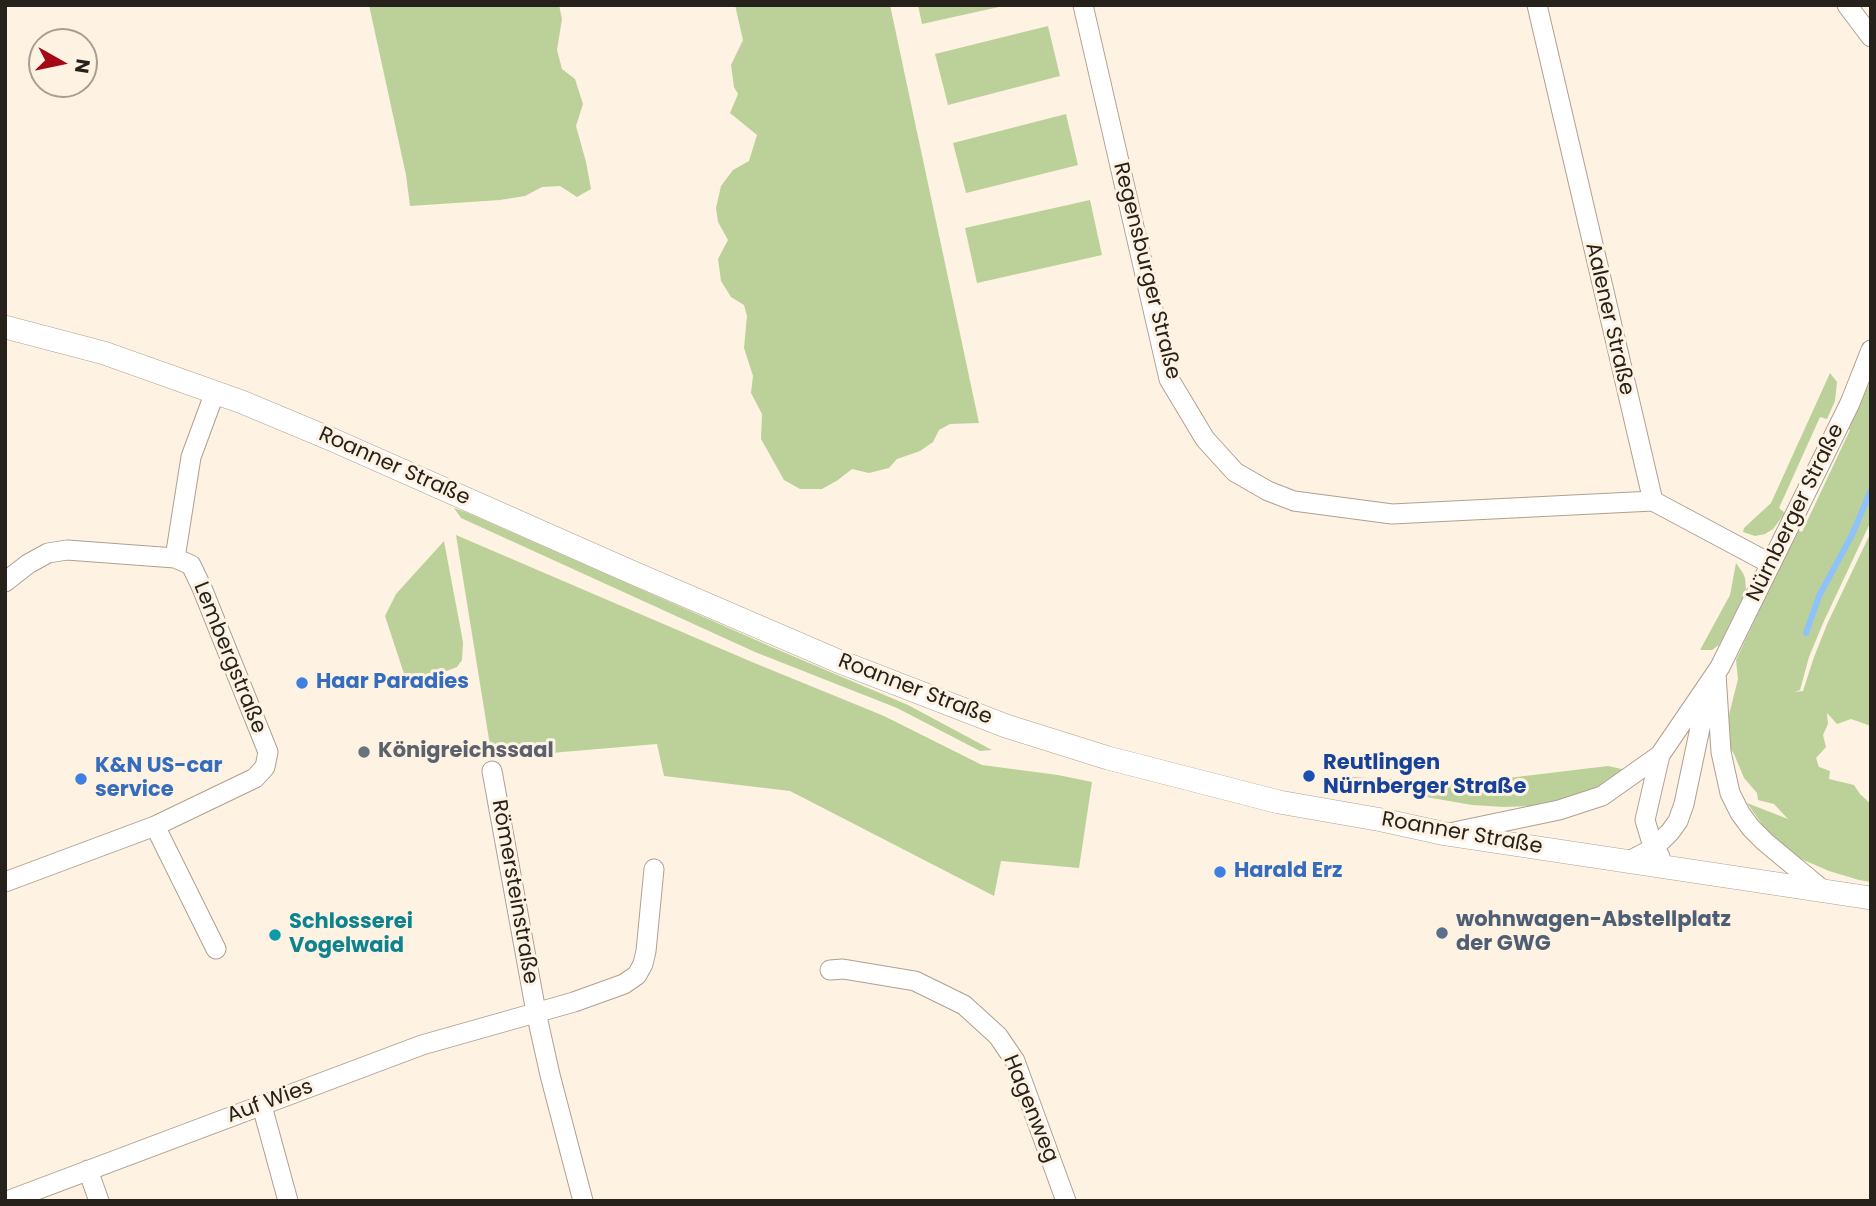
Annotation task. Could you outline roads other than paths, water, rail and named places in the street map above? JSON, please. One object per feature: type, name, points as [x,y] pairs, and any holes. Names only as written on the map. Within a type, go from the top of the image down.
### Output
[{"type":"street","name":"Regensburger Straße","points":[[1083,5],[1169,379],[1205,439],[1235,472],[1268,491],[1294,500],[1392,514],[1653,501]]},
{"type":"street","name":"Aalener Straße","points":[[1537,5],[1653,501]]},
{"type":"street","points":[[1847,5],[1871,37]]},
{"type":"street","name":"Roanner Straße","points":[[5,327],[104,353],[215,392],[333,440],[838,661],[1006,726],[1108,758],[1279,802],[1446,834],[1871,898]]},
{"type":"street","name":"Nürnberger Straße","points":[[1446,834],[1559,810],[1602,796],[1660,755],[1716,674],[1850,403],[1871,350]]},
{"type":"street","points":[[5,582],[48,553],[67,551],[175,558],[191,457],[215,392]]},
{"type":"street","points":[[1653,501],[1771,564]]},
{"type":"street","name":"Lembergstraße","points":[[5,882],[155,827],[255,778],[265,767],[268,752],[202,588],[191,565],[175,558]]},
{"type":"street","points":[[1716,674],[1721,752],[1730,793],[1751,828],[1824,891]]},
{"type":"street","name":"Nürnberger Straße","points":[[1627,862],[1654,848],[1678,821],[1703,715],[1716,674]]},
{"type":"street","name":"Nürnberger Straße","points":[[1660,755],[1645,820],[1654,848],[1671,868]]},
{"type":"street","name":"Römersteinstraße","points":[[492,771],[536,1012],[583,1201]]},
{"type":"street","points":[[155,827],[216,948]]},
{"type":"street","name":"Römersteinstraße","points":[[536,1012],[605,992],[637,975],[646,951],[654,869]]},
{"type":"street","name":"Hagenweg","points":[[830,970],[843,969],[915,981],[964,1005],[998,1036],[1014,1061],[1066,1201]]},
{"type":"street","name":"Auf Wies","points":[[7,1201],[422,1045],[536,1012]]},
{"type":"street","points":[[262,1106],[288,1201]]},
{"type":"street","points":[[88,1170],[99,1201]]},
{"type":"waterway","points":[[1806,633],[1819,596],[1852,535],[1871,490]]},
{"type":"place","name":"Haar Paradies","points":[[302,683]]},
{"type":"place","name":"Königreichssaal","points":[[364,752]]},
{"type":"place","name":"Reutlingen Nürnberger Straße","points":[[1309,776]]},
{"type":"place","name":"K&N US-car service","points":[[81,779]]},
{"type":"place","name":"Harald Erz","points":[[1220,872]]},
{"type":"place","name":"wohnwagen-Abstellplatz der GWG","points":[[1442,933]]},
{"type":"place","name":"Schlosserei Vogelwaid","points":[[275,935]]}]
